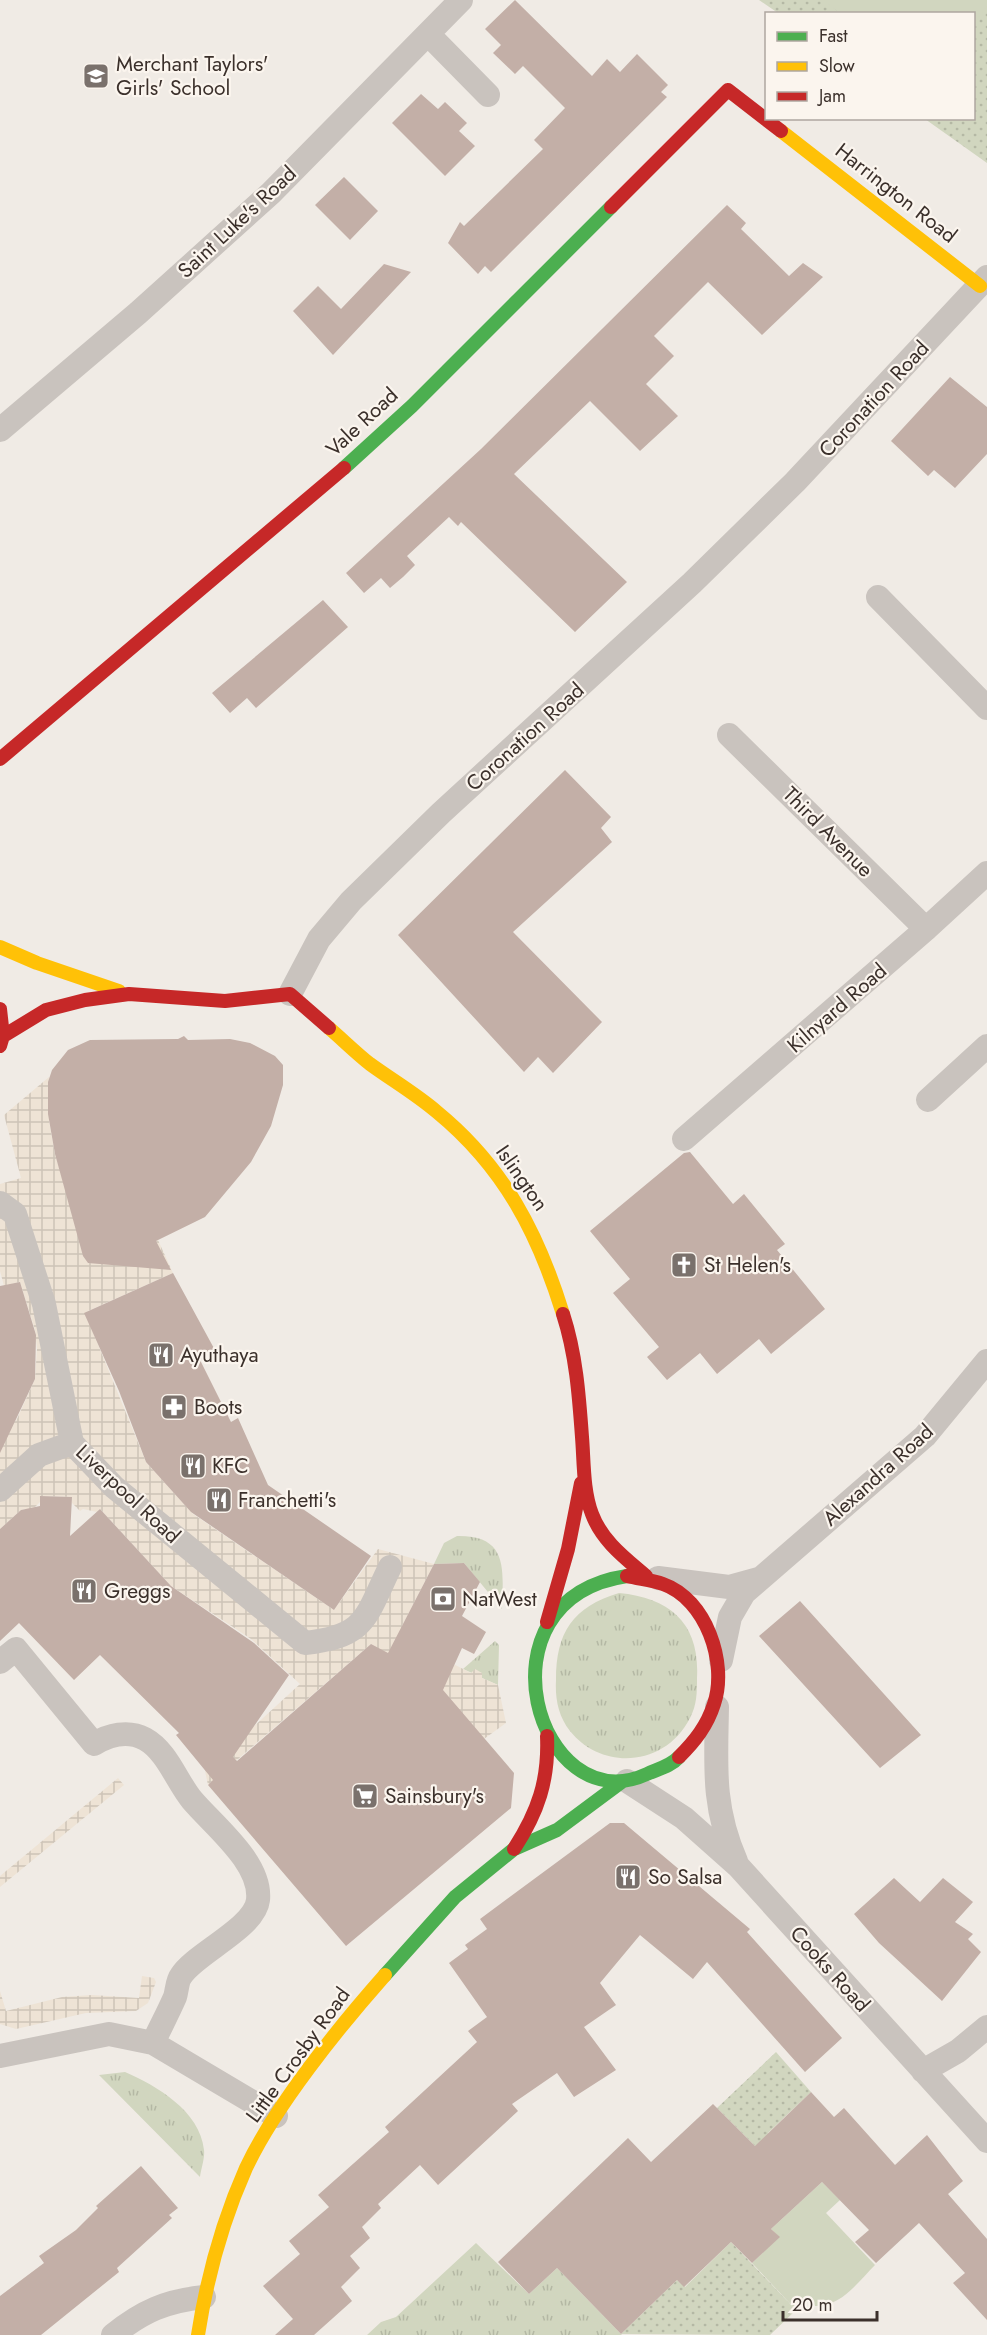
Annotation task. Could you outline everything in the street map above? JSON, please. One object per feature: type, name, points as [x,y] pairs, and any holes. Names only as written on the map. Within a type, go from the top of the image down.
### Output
[{"type":"main road","name":"Harrington Road","points":[[728,90],[765,118]]},
{"type":"main road","name":"Vale Road","points":[[0,759],[315,494],[412,406],[728,90]]},
{"type":"main road","name":"Harrington Road","points":[[768,120],[984,282]]},
{"type":"main road","points":[[0,947],[36,963],[129,994]]},
{"type":"main road","points":[[1,1040],[46,1010],[65,1003],[129,994],[225,1001],[290,994]]},
{"type":"main road","name":"Islington","points":[[290,994],[369,1063],[438,1112],[494,1168],[515,1199],[546,1260],[572,1342],[590,1504],[598,1526],[612,1547],[649,1577]]},
{"type":"main road","points":[[0,1009],[1,1040]]},
{"type":"main road","name":"Islington","points":[[542,1643],[568,1550],[584,1466]]},
{"type":"main road","points":[[649,1577],[679,1592],[702,1619],[717,1655],[718,1684],[712,1716],[691,1751],[657,1773],[625,1781],[589,1775],[573,1765],[548,1736],[537,1710],[536,1668],[542,1643],[564,1603],[578,1592],[610,1578],[649,1577]]},
{"type":"main road","name":"Little Crosby Road","points":[[514,1849],[534,1819],[547,1788],[548,1736]]},
{"type":"main road","name":"Little Crosby Road","points":[[198,2335],[204,2297],[225,2223],[247,2168],[276,2116],[368,1994],[417,1936],[455,1897],[514,1849],[557,1830],[625,1781]]},
{"type":"street","name":"Saint Luke's Road","points":[[0,430],[138,314],[271,192],[461,0]]},
{"type":"street","points":[[428,34],[488,95]]},
{"type":"street","name":"Coronation Road","points":[[290,994],[319,939],[351,901],[441,813],[692,583],[795,482],[984,282]]},
{"type":"street","points":[[878,597],[987,708]]},
{"type":"street","name":"Third Avenue","points":[[729,735],[926,929]]},
{"type":"street","name":"Kilnyard Road","points":[[684,1139],[926,929],[987,873]]},
{"type":"street","points":[[928,1100],[987,1046]]},
{"type":"street","name":"Liverpool Road","points":[[0,1203],[15,1214],[44,1304],[72,1443],[114,1487],[305,1643],[336,1640],[363,1623],[390,1567]]},
{"type":"street","name":"Alexandra Road","points":[[718,1684],[730,1617],[744,1593],[925,1436],[987,1361]]},
{"type":"street","points":[[0,1490],[39,1455],[72,1443]]},
{"type":"street","name":"Alexandra Road","points":[[649,1577],[729,1587],[758,1579]]},
{"type":"street","points":[[0,1662],[16,1649],[94,1744],[107,1736],[127,1734],[146,1740],[162,1756],[192,1800],[230,1839],[257,1881],[258,1902],[247,1921],[181,1975],[175,1997],[153,2043]]},
{"type":"street","name":"Cooks Road","points":[[718,1684],[718,1808],[724,1835],[738,1866]]},
{"type":"street","name":"Cooks Road","points":[[625,1781],[684,1818],[738,1866],[987,2141]]},
{"type":"street","points":[[923,2071],[958,2051],[987,2027]]},
{"type":"street","points":[[0,2056],[109,2034],[153,2043],[276,2116]]},
{"type":"street","points":[[113,2335],[128,2322],[161,2304],[204,2297]]},
{"type":"green space","points":[[759,0],[987,0],[987,163],[926,120],[975,120],[975,12],[777,12]]},
{"type":"green space","points":[[823,0],[987,0],[987,6],[975,22],[975,12],[839,12]]},
{"type":"green space","points":[[457,1536],[474,1537],[494,1548],[502,1568],[502,1609],[464,1563],[434,1564],[444,1543]]},
{"type":"green space","points":[[619,1593],[654,1601],[679,1617],[693,1643],[697,1659],[696,1698],[690,1718],[679,1734],[666,1746],[650,1754],[633,1758],[616,1758],[599,1753],[584,1744],[570,1731],[563,1719],[556,1693],[559,1648],[570,1624],[590,1606]]},
{"type":"green space","points":[[495,1641],[499,1645],[498,1685],[482,1678],[475,1670],[472,1673],[463,1669]]},
{"type":"green space","points":[[776,2052],[811,2092],[768,2133],[787,2154],[775,2166],[717,2108]]},
{"type":"green space","points":[[125,2072],[163,2093],[186,2112],[194,2123],[201,2136],[204,2150],[200,2177],[99,2075]]},
{"type":"green space","points":[[822,2182],[840,2200],[826,2213],[875,2265],[841,2298],[815,2306],[809,2299],[796,2310],[752,2263],[779,2237],[771,2229]]},
{"type":"green space","points":[[731,2242],[796,2310],[770,2335],[621,2334],[677,2280],[685,2287]]},
{"type":"green space","points":[[476,2243],[529,2294],[557,2268],[622,2335],[367,2335],[381,2322],[396,2317]]},
{"type":"shaded area","points":[[49,1077],[49,1121],[55,1154],[88,1263],[98,1262],[158,1240],[173,1273],[88,1311],[86,1315],[146,1462],[193,1514],[334,1610],[378,1549],[434,1564],[402,1626],[406,1640],[471,1673],[475,1669],[482,1673],[482,1678],[498,1685],[506,1723],[484,1739],[371,1644],[208,1785],[205,1771],[300,1684],[251,1639],[171,1586],[100,1509],[97,1512],[83,1509],[80,1511],[72,1503],[72,1497],[41,1496],[40,1502],[29,1513],[25,1509],[21,1510],[0,1529],[0,1439],[17,1419],[35,1379],[37,1349],[35,1330],[20,1282],[4,1286],[0,1271],[0,1184],[21,1178],[4,1115]]},
{"type":"shaded area","points":[[118,1778],[124,1785],[0,1887],[0,1876]]},
{"type":"shaded area","points":[[142,1976],[154,1978],[156,1982],[148,2003],[136,2011],[86,2013],[16,2029],[0,2024],[0,1991],[6,2011],[62,1997],[92,1995],[139,1998]]},
{"type":"building","points":[[515,0],[592,76],[607,59],[620,72],[637,54],[668,85],[661,92],[667,97],[491,272],[485,266],[478,274],[448,243],[460,222],[464,226],[543,149],[534,140],[565,108],[523,66],[515,74],[493,53],[501,45],[485,29]]},
{"type":"building","points":[[421,94],[438,109],[445,102],[467,123],[459,131],[475,146],[445,176],[392,123]]},
{"type":"building","points":[[344,177],[378,211],[350,240],[315,205]]},
{"type":"building","points":[[727,205],[746,223],[741,229],[789,276],[803,263],[823,277],[762,335],[708,282],[654,336],[674,356],[646,384],[678,416],[640,451],[590,401],[514,474],[627,582],[575,632],[461,522],[458,526],[449,517],[407,556],[415,565],[403,577],[390,588],[381,578],[364,593],[346,573],[481,449]]},
{"type":"building","points":[[384,264],[411,272],[333,355],[293,311],[318,286],[341,309]]},
{"type":"building","points":[[950,377],[987,407],[987,454],[955,488],[934,470],[928,476],[891,441]]},
{"type":"building","points":[[323,600],[348,627],[256,708],[247,698],[230,713],[212,693]]},
{"type":"building","points":[[565,770],[611,817],[601,828],[612,842],[513,932],[602,1022],[553,1073],[538,1057],[524,1072],[398,935]]},
{"type":"building","points":[[184,1036],[188,1040],[230,1039],[250,1043],[275,1056],[283,1065],[283,1085],[271,1126],[251,1162],[205,1217],[156,1241],[171,1270],[88,1263],[83,1256],[55,1154],[48,1114],[48,1082],[52,1070],[68,1050],[90,1040],[178,1039]]},
{"type":"building","name":"St Helen's","points":[[690,1152],[733,1204],[744,1194],[785,1244],[777,1250],[825,1309],[771,1354],[759,1339],[717,1374],[700,1353],[667,1380],[647,1357],[659,1347],[613,1293],[630,1279],[590,1231],[684,1153]]},
{"type":"building","points":[[173,1273],[216,1352],[200,1360],[231,1422],[238,1418],[268,1485],[371,1556],[334,1610],[191,1512],[146,1462],[119,1391],[84,1313]]},
{"type":"building","points":[[20,1282],[36,1335],[35,1379],[0,1453],[0,1286]]},
{"type":"building","points":[[40,1496],[72,1497],[70,1536],[100,1509],[171,1586],[254,1643],[289,1675],[233,1757],[237,1761],[371,1644],[388,1653],[434,1564],[464,1563],[480,1582],[462,1616],[486,1632],[474,1654],[462,1648],[443,1690],[514,1773],[511,1808],[346,1946],[208,1785],[213,1780],[176,1735],[179,1733],[100,1655],[74,1680],[19,1623],[0,1641],[0,1529],[21,1510],[40,1506]]},
{"type":"building","points":[[800,1601],[921,1735],[880,1768],[759,1636]]},
{"type":"building","points":[[610,1823],[624,1823],[750,1929],[747,1932],[842,2038],[805,2072],[707,1962],[693,1979],[640,1935],[600,1983],[616,2005],[584,2027],[616,2070],[574,2097],[557,2073],[512,2104],[518,2111],[438,2185],[420,2165],[378,2204],[381,2208],[362,2227],[370,2238],[350,2256],[360,2268],[341,2287],[352,2301],[314,2335],[275,2335],[293,2319],[263,2286],[300,2254],[289,2241],[329,2207],[318,2195],[389,2132],[385,2127],[477,2042],[468,2031],[487,2017],[449,1963],[468,1949],[465,1945],[487,1929],[480,1919]]},
{"type":"building","points":[[894,1878],[920,1902],[943,1878],[973,1902],[955,1922],[973,1934],[968,1939],[981,1952],[942,2001],[879,1943],[854,1914]]},
{"type":"building","points":[[811,2092],[834,2117],[844,2108],[895,2165],[927,2135],[963,2181],[948,2194],[987,2239],[987,2320],[953,2283],[965,2273],[919,2223],[876,2263],[855,2242],[869,2230],[822,2182],[771,2229],[780,2237],[752,2263],[731,2242],[684,2287],[677,2280],[621,2334],[557,2268],[529,2294],[498,2262],[628,2138],[651,2162],[713,2104],[755,2146]]},
{"type":"building","points":[[141,2166],[178,2208],[169,2215],[172,2218],[117,2268],[119,2272],[41,2335],[0,2335],[0,2296],[44,2263],[39,2256],[76,2230],[98,2208],[96,2206]]},
{"type":"traffic: fast","points":[[344,468],[412,406],[611,207]]},
{"type":"traffic: fast","points":[[627,1576],[579,1593],[549,1624],[536,1662],[538,1702],[552,1739],[576,1767],[608,1781],[647,1774],[668,1765],[679,1757]]},
{"type":"traffic: fast","points":[[385,1975],[455,1897],[514,1849],[557,1830],[623,1781]]},
{"type":"traffic: slow","points":[[781,131],[980,286]]},
{"type":"traffic: slow","points":[[0,947],[37,963],[119,991]]},
{"type":"traffic: slow","points":[[329,1028],[370,1064],[437,1112],[481,1155],[516,1203],[530,1229],[563,1314]]},
{"type":"traffic: slow","points":[[198,2335],[206,2292],[223,2229],[237,2188],[258,2144],[309,2068],[385,1975]]},
{"type":"traffic: jam","points":[[611,207],[728,90],[765,119]]},
{"type":"traffic: jam","points":[[767,120],[781,131]]},
{"type":"traffic: jam","points":[[0,759],[344,468]]},
{"type":"traffic: jam","points":[[0,1038],[46,1010],[85,1000],[129,994],[225,1001],[290,994],[329,1028]]},
{"type":"traffic: jam","points":[[0,1009],[3,1036],[0,1046]]},
{"type":"traffic: jam","points":[[563,1314],[576,1375],[584,1476],[589,1505],[596,1524],[608,1541],[646,1576]]},
{"type":"traffic: jam","points":[[547,1622],[568,1549],[581,1483]]},
{"type":"traffic: jam","points":[[627,1576],[663,1584],[678,1592],[691,1603],[710,1634],[718,1670],[718,1688],[714,1704],[700,1733],[679,1757]]},
{"type":"traffic: jam","points":[[514,1849],[536,1809],[544,1781],[547,1736]]},
{"type":"place","name":"Merchant Taylors' Girls' School","points":[[96,76]]},
{"type":"place","name":"St Helen's","points":[[684,1265]]},
{"type":"place","name":"Ayuthaya","points":[[161,1355]]},
{"type":"place","name":"Boots","points":[[174,1407]]},
{"type":"place","name":"KFC","points":[[193,1466]]},
{"type":"place","name":"Franchetti's","points":[[219,1500]]},
{"type":"place","name":"Greggs","points":[[84,1591]]},
{"type":"place","name":"NatWest","points":[[443,1599]]},
{"type":"place","name":"Sainsbury's","points":[[365,1796]]},
{"type":"place","name":"So Salsa","points":[[628,1877]]}]
